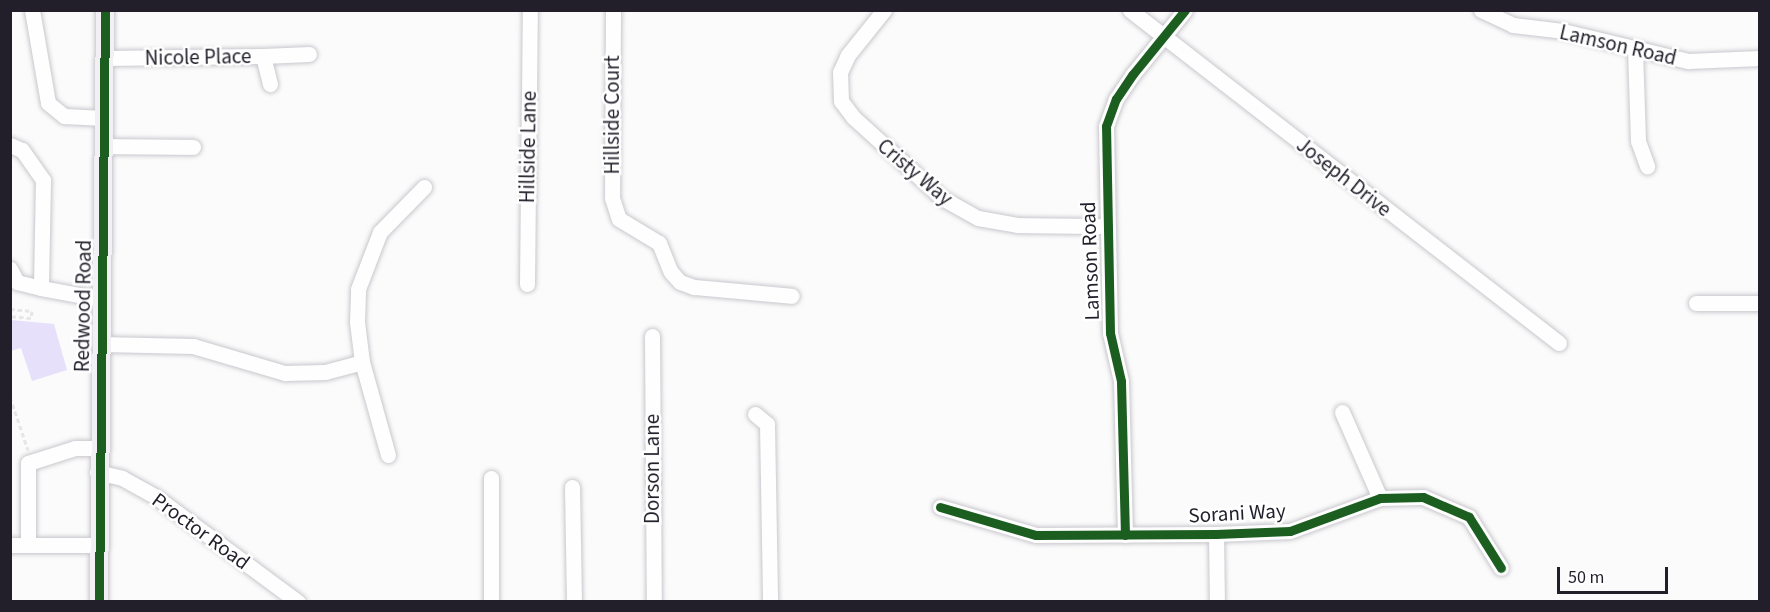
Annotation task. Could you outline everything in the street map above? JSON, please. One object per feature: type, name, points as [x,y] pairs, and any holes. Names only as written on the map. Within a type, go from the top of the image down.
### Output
[{"type":"main road","name":"Redwood Road","points":[[99,602],[97,472],[105,10]]},
{"type":"street","points":[[32,10],[48,103],[64,116],[104,118]]},
{"type":"street","name":"Hillside Lane","points":[[527,285],[531,10]]},
{"type":"street","name":"Hillside Court","points":[[613,10],[612,198],[619,219],[659,243],[671,272],[680,282],[694,287],[792,296]]},
{"type":"street","name":"Cristy Way","points":[[884,10],[848,55],[840,72],[841,101],[853,117],[942,198],[978,218],[1018,225],[1106,226]]},
{"type":"street","name":"Joseph Drive","points":[[1130,10],[1559,343]]},
{"type":"street","name":"Lamson Road","points":[[1125,535],[1121,381],[1110,333],[1106,226],[1106,126],[1116,99],[1185,10]]},
{"type":"street","name":"Lamson Road","points":[[1480,10],[1513,25],[1563,31],[1688,61],[1760,58]]},
{"type":"street","points":[[1635,50],[1638,141],[1647,166]]},
{"type":"street","points":[[263,56],[309,54]]},
{"type":"street","name":"Nicole Place","points":[[105,58],[263,56],[270,84]]},
{"type":"street","points":[[10,145],[22,150],[43,180],[41,288]]},
{"type":"street","points":[[103,146],[193,147]]},
{"type":"street","points":[[388,455],[362,362],[356,310],[366,260],[380,232],[424,187]]},
{"type":"street","points":[[10,269],[17,282],[101,299]]},
{"type":"street","points":[[1696,303],[1760,303]]},
{"type":"street","name":"Dorson Lane","points":[[652,336],[654,602]]},
{"type":"street","points":[[100,344],[193,346],[270,370],[298,374],[325,372],[362,362]]},
{"type":"street","points":[[1342,412],[1380,498]]},
{"type":"street","points":[[755,414],[767,424],[770,602]]},
{"type":"street","points":[[28,545],[28,463],[75,448],[98,448]]},
{"type":"street","name":"Proctor Road","points":[[97,472],[122,478],[156,497],[298,602]]},
{"type":"street","points":[[491,478],[491,602]]},
{"type":"street","points":[[572,487],[574,602]]},
{"type":"street","name":"Sorani Way","points":[[940,507],[1036,535],[1216,534],[1290,531],[1380,498],[1423,497],[1470,517],[1501,568]]},
{"type":"street","points":[[1216,534],[1217,602]]},
{"type":"street","points":[[10,545],[98,545]]},
{"type":"path","points":[[10,309],[32,311],[31,318],[10,316]]},
{"type":"path","points":[[10,398],[30,455]]},
{"type":"shaded area","points":[[11,320],[54,324],[67,370],[32,381],[21,348],[11,351]]},
{"type":"cycle path","points":[[99,602],[105,10]]},
{"type":"cycle path","points":[[1125,535],[1121,381],[1110,333],[1106,126],[1116,99],[1133,74],[1185,10]]},
{"type":"cycle path","points":[[940,507],[1036,535],[1216,534],[1290,531],[1380,498],[1423,497],[1469,517],[1501,568]]}]
